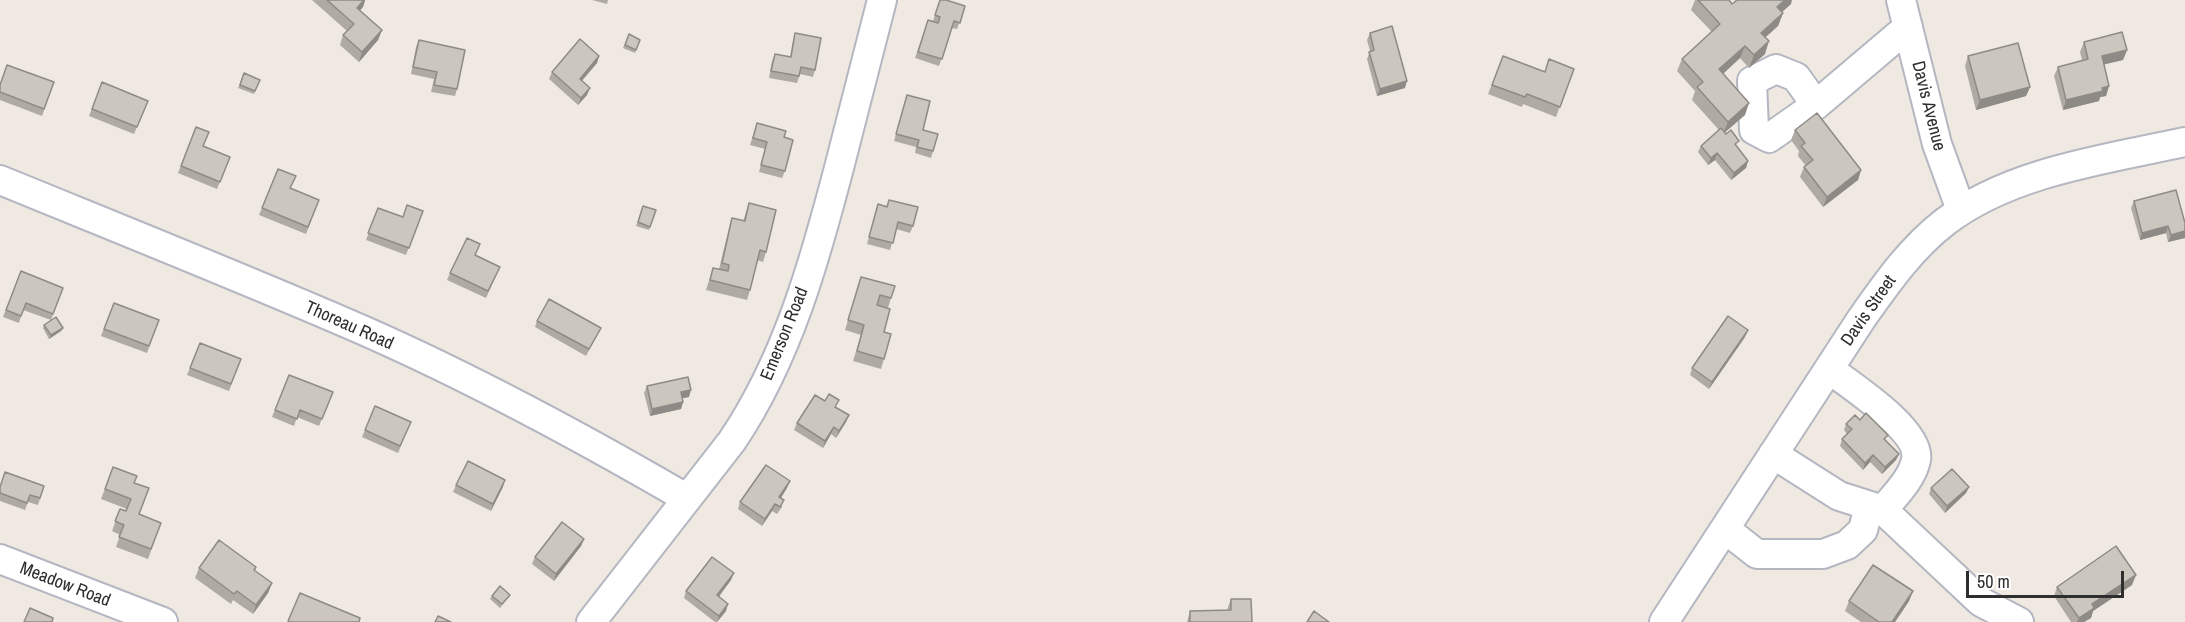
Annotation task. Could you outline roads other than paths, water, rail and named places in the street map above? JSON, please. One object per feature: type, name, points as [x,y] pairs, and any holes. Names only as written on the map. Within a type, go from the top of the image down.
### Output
[{"type":"street","name":"Emerson Road","points":[[591,622],[732,441],[752,410],[781,349],[820,240],[882,0]]},
{"type":"street","name":"Davis Avenue","points":[[1901,0],[1937,144],[1961,210]]},
{"type":"street","points":[[1816,105],[1908,27]]},
{"type":"street","name":"Davis Street","points":[[1664,622],[1862,318],[1902,265],[1928,237],[1961,210],[2008,188],[2061,170],[2185,142]]},
{"type":"street","name":"Thoreau Road","points":[[0,180],[345,322],[454,373],[581,439],[686,498]]},
{"type":"street","points":[[1725,529],[1757,554],[1822,554],[1847,545],[1863,530],[1876,508],[1911,474],[1917,457],[1913,440],[1895,420],[1828,369]]},
{"type":"street","points":[[1773,454],[1839,496],[1876,508],[1981,602],[2019,622]]},
{"type":"street","name":"Meadow Road","points":[[4,568],[163,622]]}]
